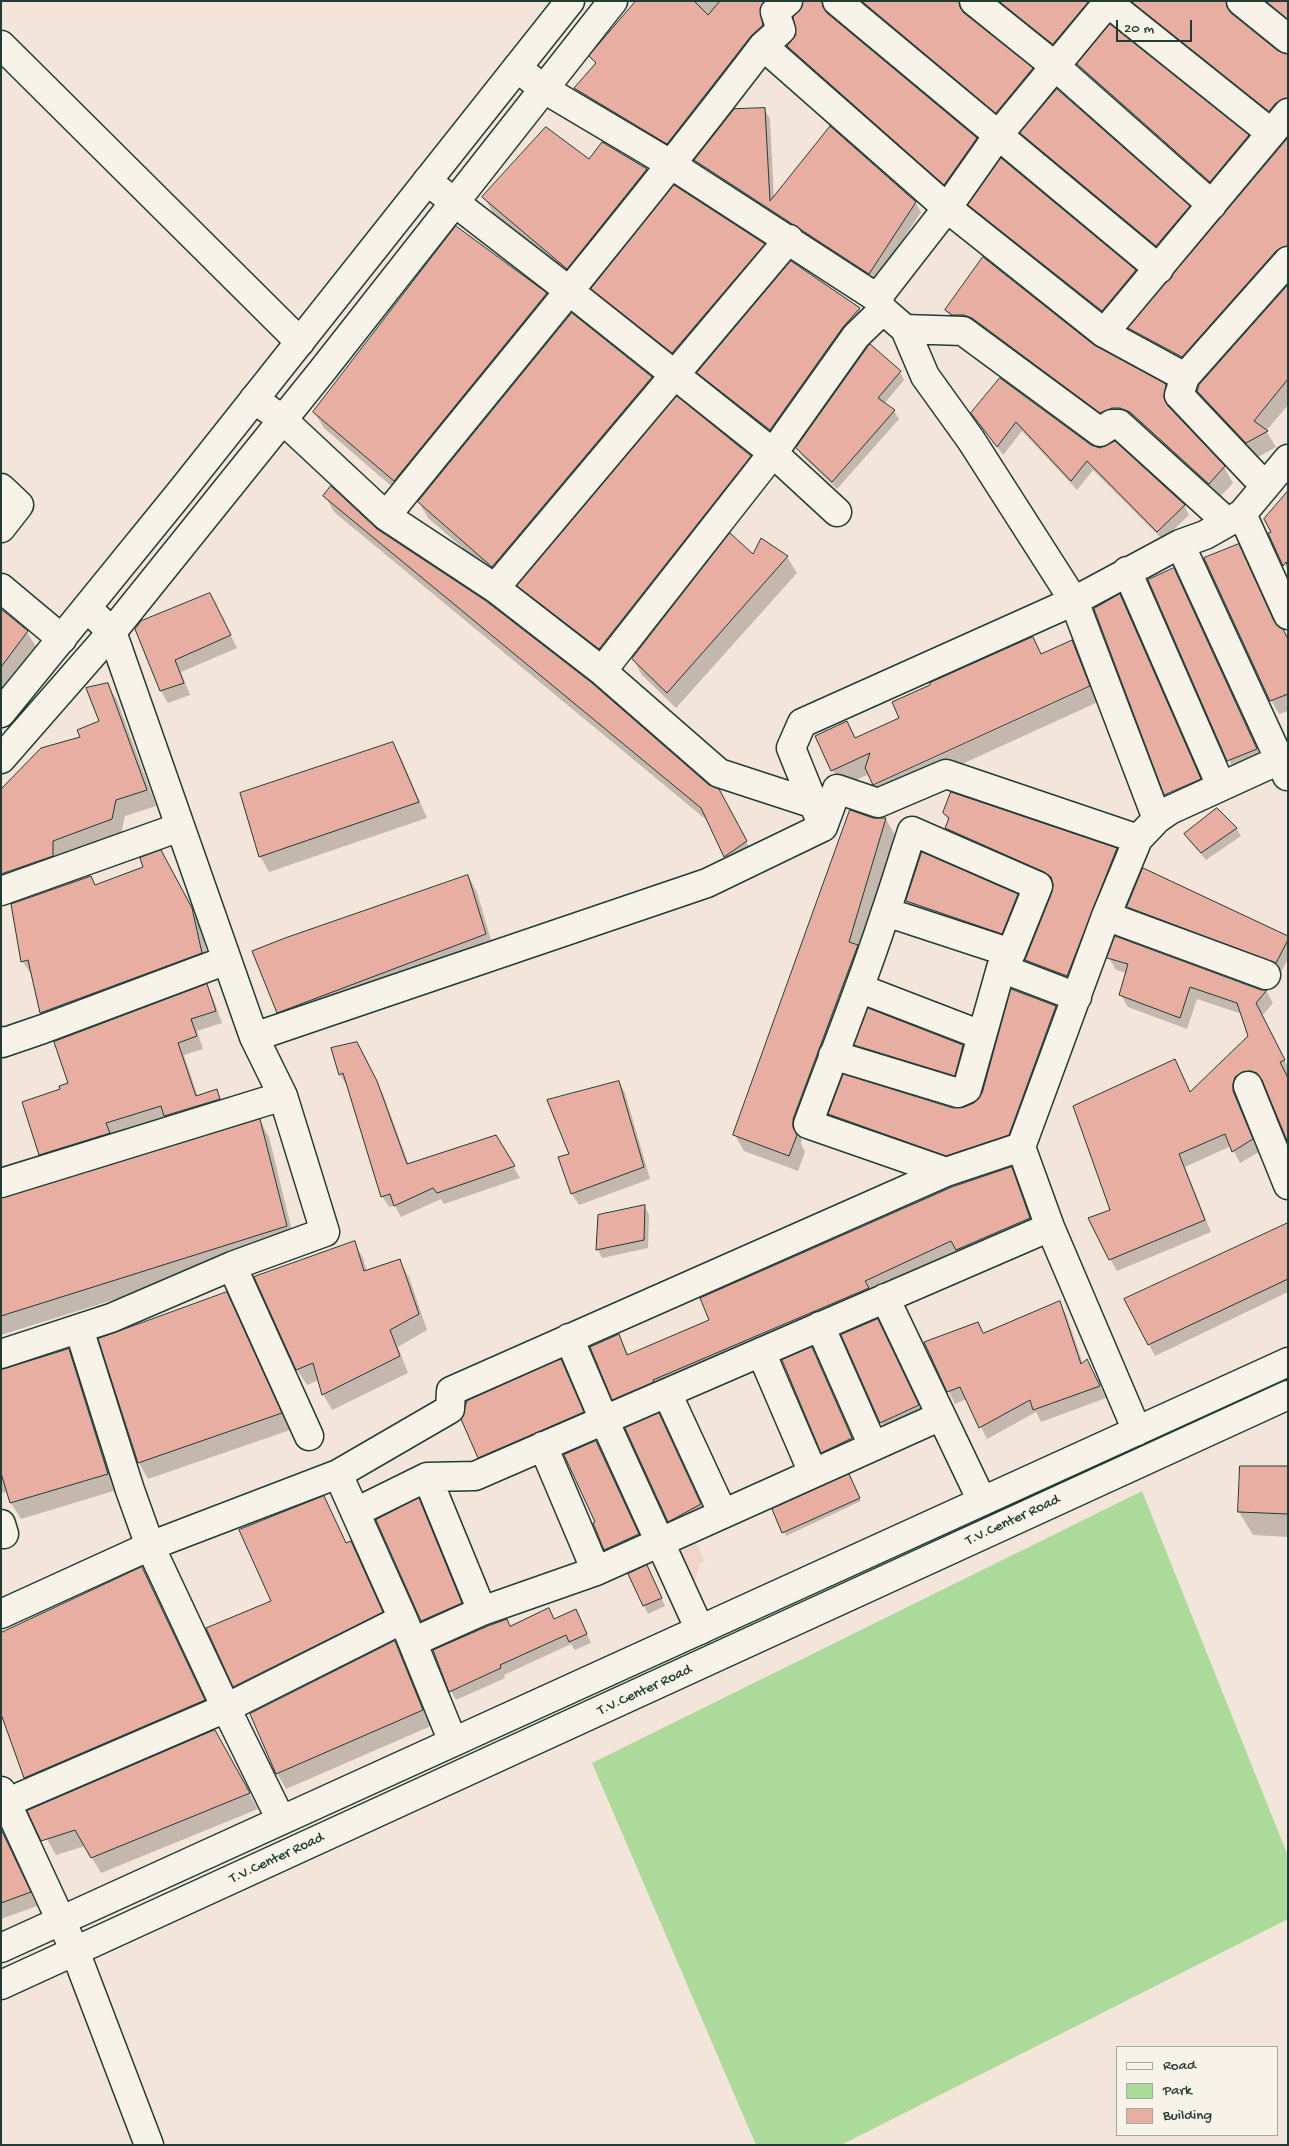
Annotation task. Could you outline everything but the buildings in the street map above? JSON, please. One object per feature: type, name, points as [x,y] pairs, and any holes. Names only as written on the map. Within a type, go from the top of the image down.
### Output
[{"type":"street","points":[[1,713],[300,342],[570,1]]},
{"type":"street","points":[[1,759],[112,632],[283,420],[613,1]]},
{"type":"street","points":[[386,516],[568,290],[672,165],[763,46],[781,30],[775,12],[788,1]]},
{"type":"street","points":[[837,1],[1159,269]]},
{"type":"street","points":[[974,1],[1056,67],[1212,204]]},
{"type":"street","points":[[1241,1],[1288,39]]},
{"type":"street","points":[[602,671],[773,453],[999,134],[1108,2],[1279,123],[1104,333]]},
{"type":"street","points":[[1,44],[300,342]]},
{"type":"street","points":[[763,46],[947,208],[1104,333],[1185,377]]},
{"type":"street","points":[[517,68],[544,89],[672,165],[789,239],[880,304],[905,329],[925,376],[970,440],[1074,601],[1157,819]]},
{"type":"street","points":[[427,181],[675,374],[773,453],[836,512]]},
{"type":"street","points":[[495,588],[789,239]]},
{"type":"street","points":[[1264,485],[1180,398],[1179,392],[1185,377],[1288,261]]},
{"type":"street","points":[[905,329],[958,330],[963,332],[1100,432],[1112,424],[1119,424],[1235,518],[1288,615]]},
{"type":"street","points":[[254,399],[283,420],[386,516],[495,588],[602,671],[719,773],[819,815]]},
{"type":"street","points":[[819,815],[791,748],[802,723],[1074,601],[1180,544],[1205,535],[1235,518],[1288,459]]},
{"type":"street","points":[[1,488],[19,506],[1,528]]},
{"type":"street","points":[[1137,1431],[1050,1227],[1021,1147],[1106,916],[1138,839],[1157,819],[1170,810],[1221,786],[1285,764],[1180,544]]},
{"type":"street","points":[[1127,571],[1221,786]]},
{"type":"street","points":[[1,588],[62,639]]},
{"type":"street","points":[[1,1354],[111,1318],[232,1266],[325,1232],[283,1096],[254,1037],[112,632],[87,608]]},
{"type":"street","points":[[254,1037],[706,883],[819,815],[837,789],[878,803],[946,774],[1138,839]]},
{"type":"street","points":[[1,891],[180,827]]},
{"type":"street","points":[[833,1054],[958,1093],[966,1089],[981,1035],[1006,960],[1038,886],[912,831],[886,912],[859,988],[833,1054],[808,1124],[946,1172]]},
{"type":"street","points":[[886,912],[1006,960],[1077,997]]},
{"type":"street","points":[[1106,916],[1266,975]]},
{"type":"street","points":[[1,1040],[2,1043],[43,1029],[227,960]]},
{"type":"street","points":[[859,988],[981,1035]]},
{"type":"street","points":[[1248,1086],[1288,1185]]},
{"type":"street","points":[[1,1184],[283,1096]]},
{"type":"street","points":[[1,1614],[150,1546],[338,1474],[450,1409],[451,1391],[946,1172],[1021,1147]]},
{"type":"street","points":[[356,1512],[427,1476],[475,1476],[1050,1227]]},
{"type":"street","points":[[232,1266],[309,1436]]},
{"type":"street","points":[[886,1298],[982,1501]]},
{"type":"street","points":[[820,1326],[873,1446]]},
{"type":"street","points":[[79,1329],[130,1490],[150,1546],[226,1708],[282,1820]]},
{"type":"street","points":[[569,1338],[604,1420],[700,1630]]},
{"type":"street","points":[[761,1352],[813,1473]]},
{"type":"street","name":"T.V.Center Road","points":[[1,1948],[1288,1362]]},
{"type":"street","points":[[667,1393],[723,1514]]},
{"type":"street","name":"T.V.Center Road","points":[[1,1985],[1288,1395]]},
{"type":"street","points":[[149,2145],[76,1951],[3,1799],[226,1708],[408,1630],[482,1611],[596,1571],[941,1416]]},
{"type":"street","points":[[544,1446],[596,1571]]},
{"type":"street","points":[[338,1474],[356,1512],[370,1549],[408,1630],[453,1742]]},
{"type":"street","points":[[427,1476],[482,1611]]},
{"type":"shaded area","points":[[696,1543],[705,1561],[700,1563],[695,1582],[691,1580],[671,1555]]},
{"type":"green space","points":[[1142,1491],[1288,1856],[1288,1919],[841,2145],[756,2145],[592,1763]]}]
